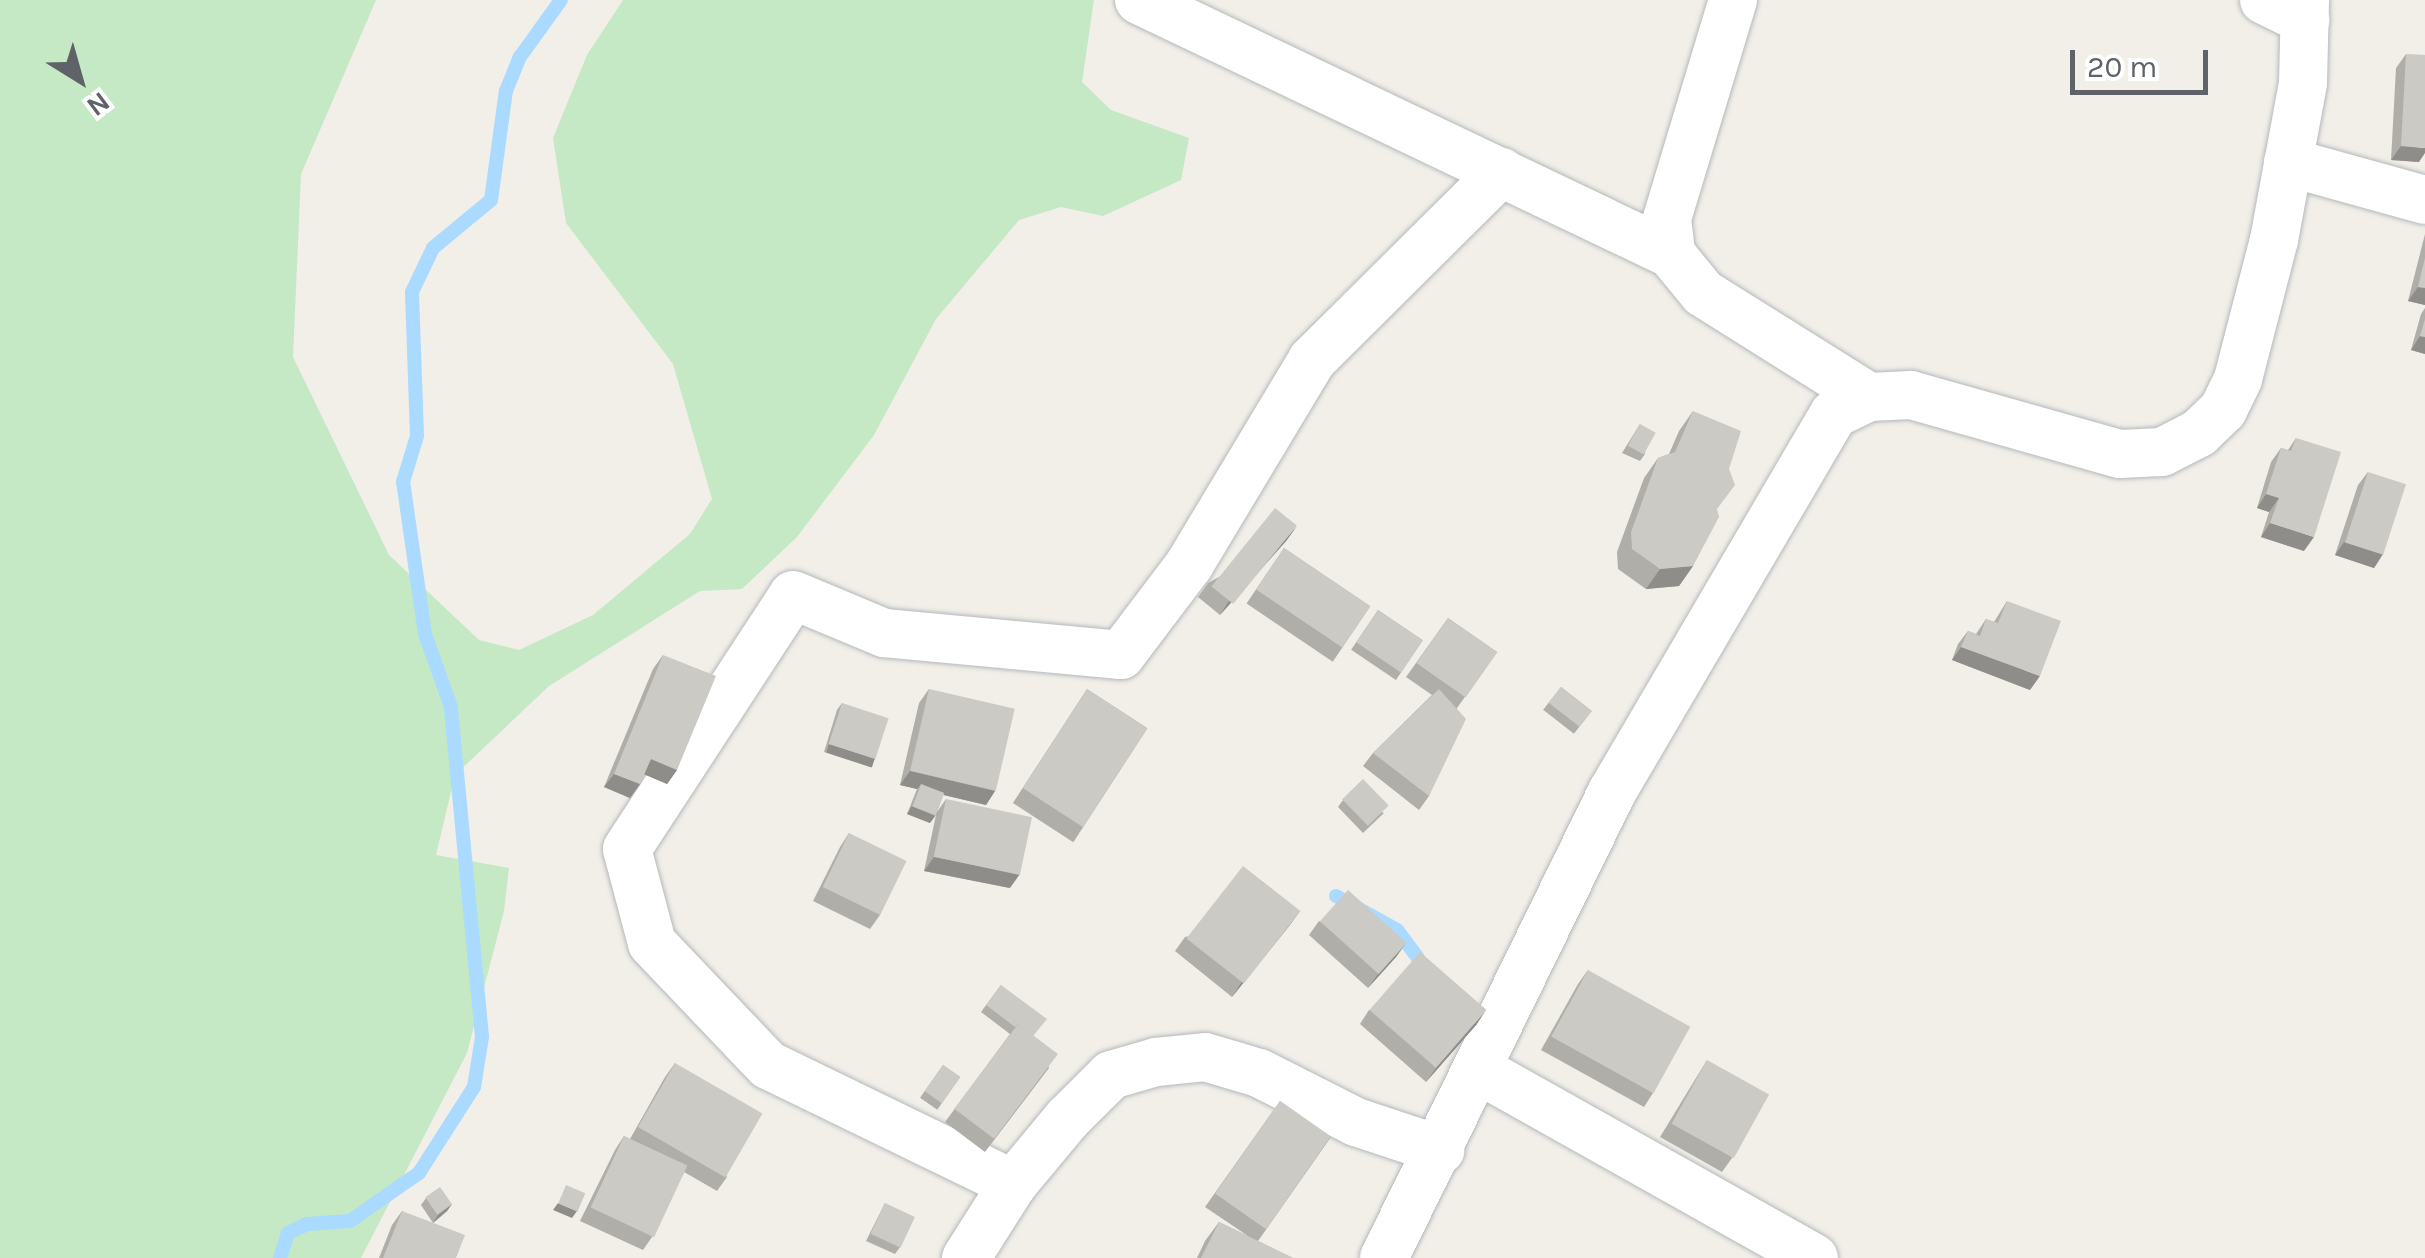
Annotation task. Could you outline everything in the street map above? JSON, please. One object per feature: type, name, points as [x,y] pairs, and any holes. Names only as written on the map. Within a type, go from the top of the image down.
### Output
[{"type":"street","points":[[1138,0],[1671,254],[1703,293],[1869,397]]},
{"type":"street","points":[[1671,254],[1667,219],[1734,0]]},
{"type":"street","points":[[1384,1258],[1612,792],[1804,456],[1834,414],[1869,397],[1911,395],[1975,409],[2120,454],[2162,452],[2199,434],[2223,410],[2238,378],[2303,83],[2291,7]]},
{"type":"street","points":[[2288,162],[2425,200]]},
{"type":"street","points":[[1012,1184],[768,1065],[652,943],[627,849],[793,595],[884,633],[1121,655],[1189,565],[1312,360],[1501,172]]},
{"type":"street","points":[[966,1258],[1012,1184],[1111,1075],[1205,1057],[1259,1073],[1356,1122],[1440,1150]]},
{"type":"street","points":[[1479,1070],[1814,1258]]},
{"type":"green space","points":[[0,0],[376,0],[301,174],[293,357],[389,555],[479,640],[519,650],[593,615],[690,534],[712,499],[673,364],[566,223],[553,138],[587,55],[623,0],[1094,0],[1082,82],[1111,110],[1189,138],[1181,180],[1103,216],[1061,207],[1019,220],[936,319],[874,435],[797,537],[742,589],[700,591],[549,686],[455,775],[436,855],[509,868],[504,911],[467,1053],[361,1258],[0,1258]]},
{"type":"building","points":[[2406,54],[2425,55],[2425,148],[2401,146]]},
{"type":"building","points":[[2425,258],[2425,288],[2418,287]]},
{"type":"building","points":[[1693,411],[1741,431],[1729,469],[1735,485],[1717,509],[1719,517],[1693,566],[1660,569],[1632,549],[1631,532],[1658,458],[1675,452]]},
{"type":"building","points":[[1640,424],[1656,433],[1644,455],[1628,446]]},
{"type":"building","points":[[2296,438],[2341,452],[2314,537],[2270,523],[2279,498],[2266,494],[2281,448],[2291,451]]},
{"type":"building","points":[[2368,472],[2406,484],[2383,555],[2345,542]]},
{"type":"building","points":[[1275,508],[1297,526],[1233,604],[1211,586]]},
{"type":"building","points":[[1284,548],[1370,606],[1342,648],[1256,589]]},
{"type":"building","points":[[2007,601],[2061,621],[2040,676],[1961,647],[1968,631],[1980,636],[1986,619],[1998,623]]},
{"type":"building","points":[[1378,610],[1423,640],[1401,673],[1356,642]]},
{"type":"building","points":[[1448,618],[1497,652],[1466,697],[1416,663]]},
{"type":"building","points":[[663,655],[716,676],[677,770],[651,759],[640,784],[614,774]]},
{"type":"building","points":[[1561,687],[1592,711],[1579,727],[1549,703]]},
{"type":"building","points":[[929,689],[1015,709],[996,791],[910,771]]},
{"type":"building","points":[[1087,689],[1147,728],[1083,827],[1023,788]]},
{"type":"building","points":[[1439,689],[1466,719],[1429,796],[1373,753]]},
{"type":"building","points":[[842,703],[889,718],[875,759],[829,744]]},
{"type":"building","points":[[1363,779],[1389,806],[1368,826],[1342,799]]},
{"type":"building","points":[[921,784],[944,793],[936,815],[912,806]]},
{"type":"building","points":[[946,799],[1032,817],[1020,875],[934,857]]},
{"type":"building","points":[[849,833],[907,861],[880,915],[823,887]]},
{"type":"building","points":[[1243,866],[1301,911],[1244,983],[1186,938]]},
{"type":"building","points":[[1348,890],[1407,943],[1379,974],[1320,921]]},
{"type":"building","points":[[1420,952],[1486,1010],[1436,1068],[1369,1010]]},
{"type":"building","points":[[1588,970],[1690,1027],[1653,1093],[1551,1036]]},
{"type":"building","points":[[1001,985],[1047,1019],[1033,1036],[986,1005]]},
{"type":"building","points":[[1018,1024],[1058,1054],[994,1139],[954,1109]]},
{"type":"building","points":[[1707,1060],[1769,1094],[1734,1158],[1672,1124]]},
{"type":"building","points":[[675,1063],[762,1114],[725,1178],[638,1127]]},
{"type":"building","points":[[943,1065],[960,1077],[942,1103],[925,1091]]},
{"type":"building","points":[[1280,1101],[1331,1137],[1266,1229],[1215,1194]]},
{"type":"building","points":[[624,1136],[687,1166],[654,1237],[591,1208]]},
{"type":"building","points":[[566,1185],[585,1193],[578,1212],[558,1203]]},
{"type":"building","points":[[440,1187],[452,1204],[437,1215],[425,1197]]},
{"type":"building","points":[[885,1203],[915,1217],[901,1248],[871,1234]]},
{"type":"building","points":[[402,1211],[465,1235],[456,1258],[383,1258]]},
{"type":"building","points":[[1219,1222],[1293,1258],[1201,1258]]},
{"type":"waterway","points":[[280,1258],[288,1233],[307,1224],[350,1221],[419,1173],[474,1087],[482,1037],[451,707],[425,634],[403,482],[417,436],[412,292],[433,248],[491,200],[506,91],[520,57],[561,0]]},
{"type":"waterway","points":[[1336,896],[1397,930],[1418,958]]}]
